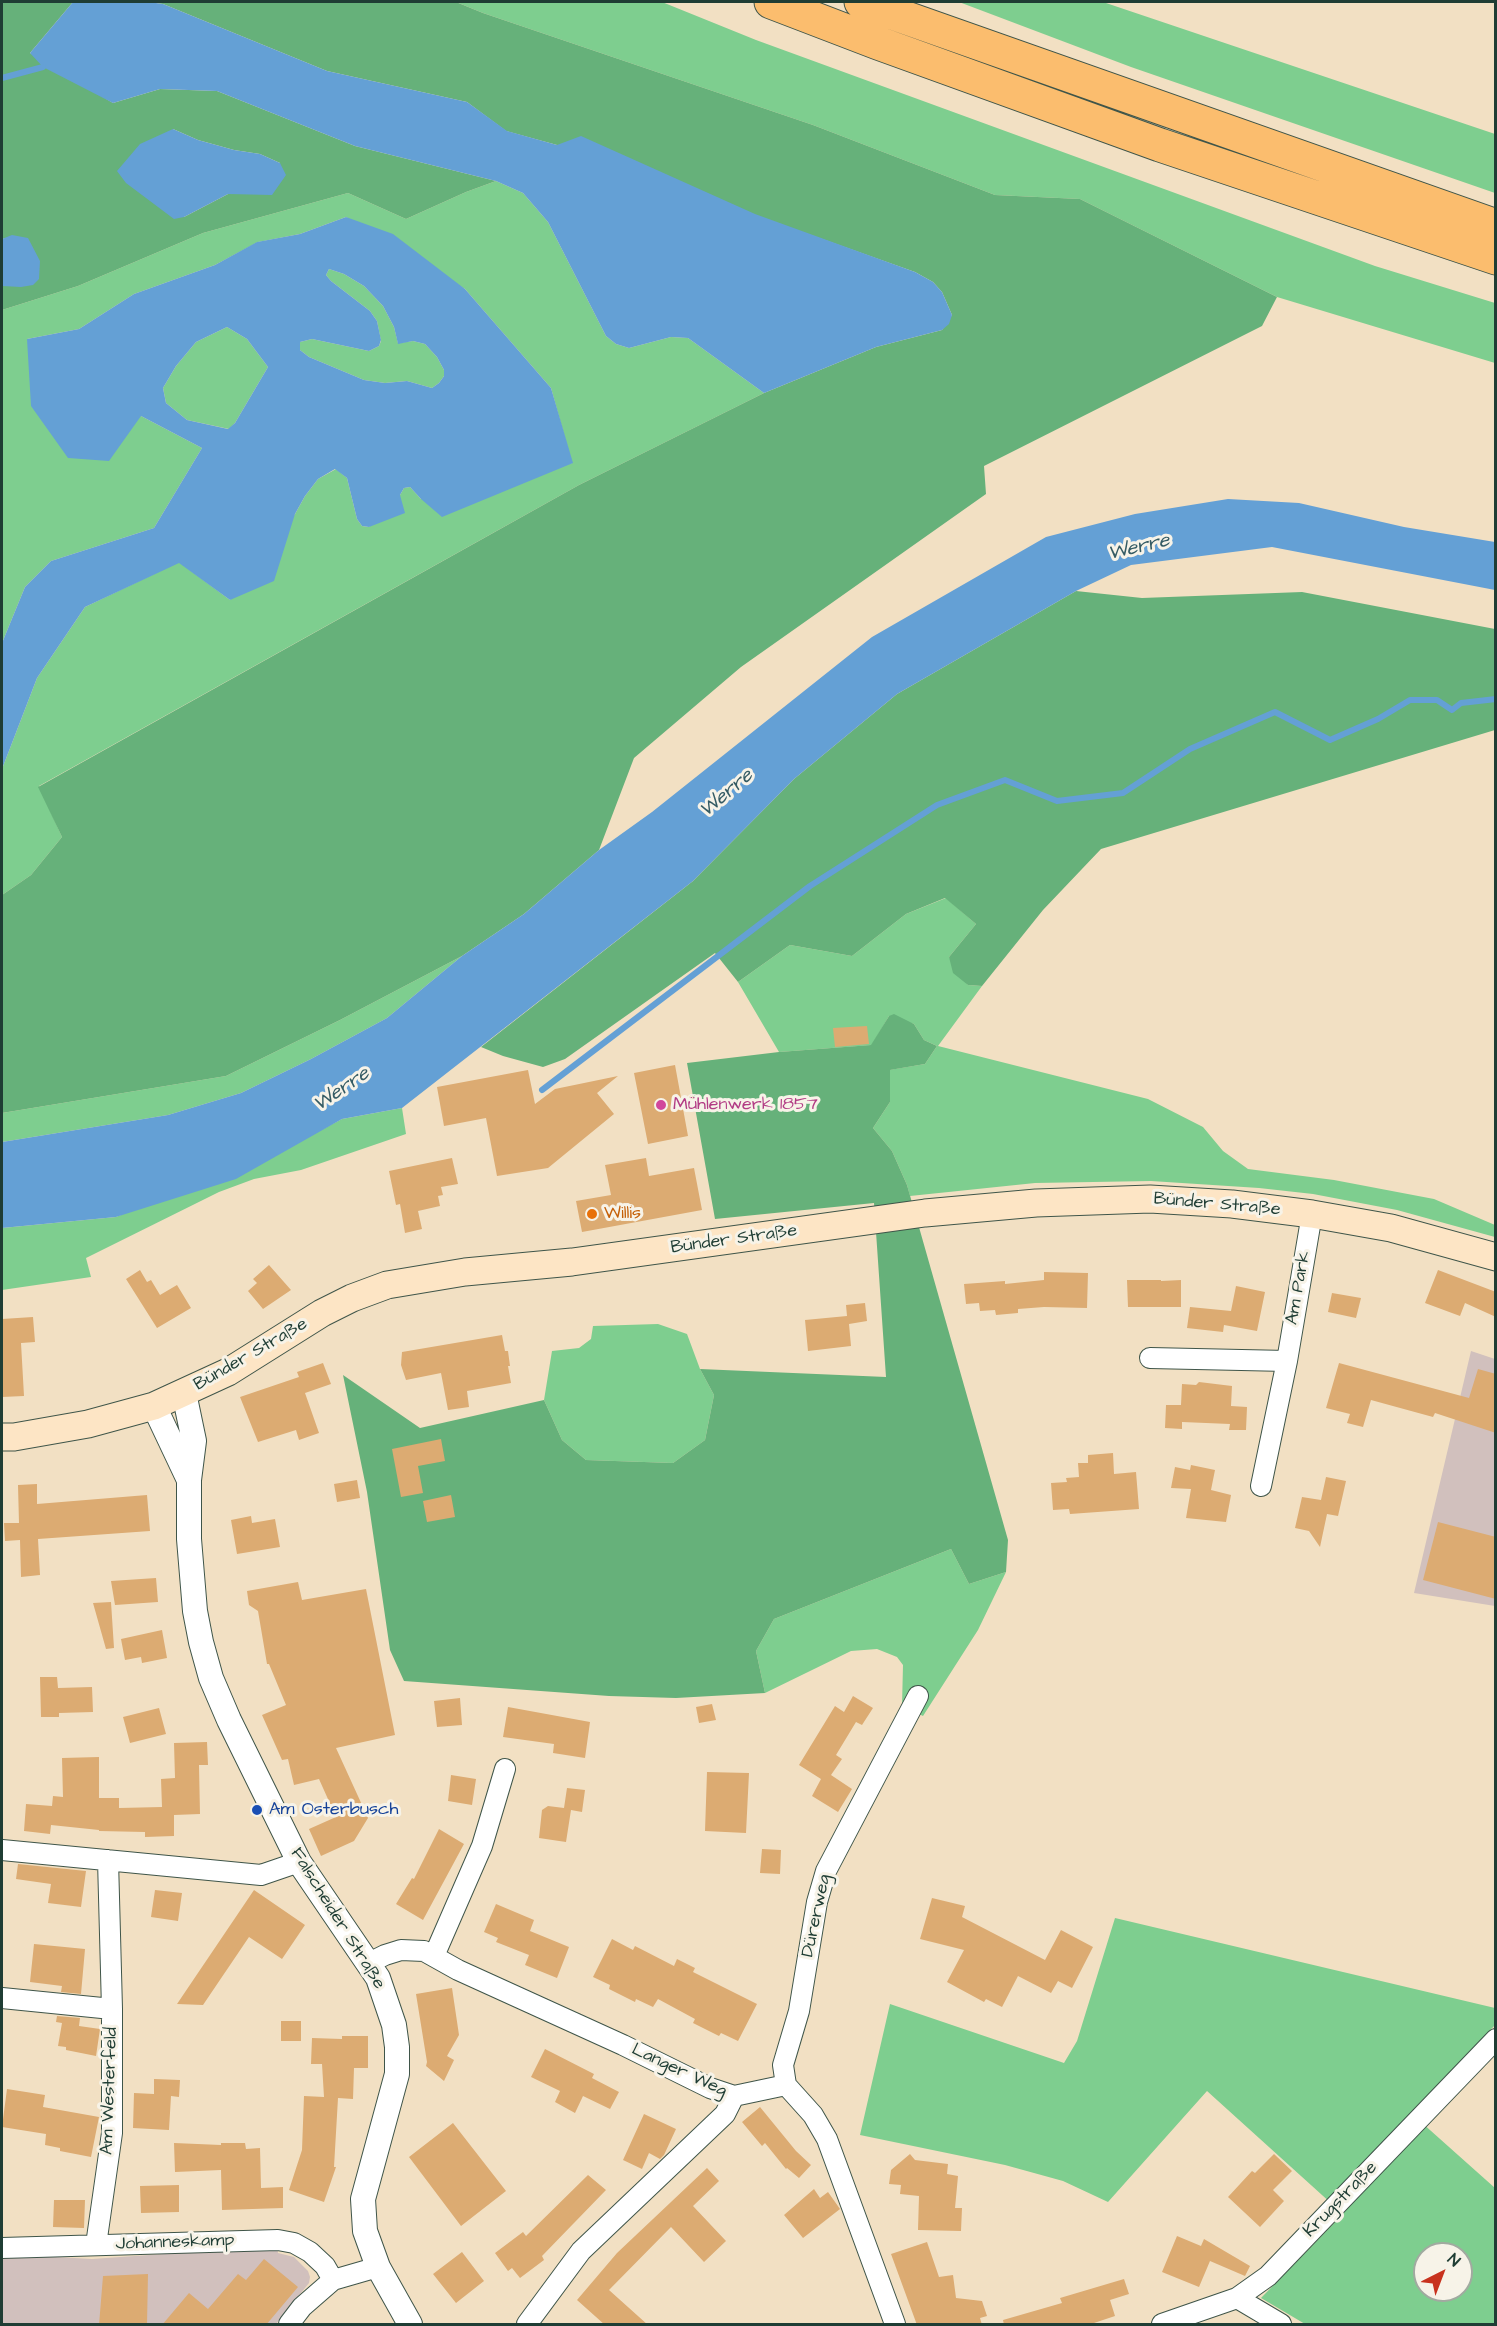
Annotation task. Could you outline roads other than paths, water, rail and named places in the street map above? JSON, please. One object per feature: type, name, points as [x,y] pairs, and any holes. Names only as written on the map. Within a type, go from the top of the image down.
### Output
[{"type":"highway","points":[[771,2],[878,44],[1160,145],[1496,258]]},
{"type":"highway","points":[[861,2],[1496,226]]},
{"type":"main road","name":"Bünder Straße","points":[[2,1437],[88,1424],[154,1406],[228,1372],[332,1308],[387,1285],[465,1272],[572,1262],[925,1213],[1036,1203],[1150,1199],[1232,1204],[1312,1214],[1391,1228],[1496,1257]]},
{"type":"street","name":"Am Park","points":[[1262,1486],[1287,1362],[1312,1214]]},
{"type":"street","points":[[1150,1358],[1287,1362]]},
{"type":"street","name":"Falscheider Straße","points":[[184,1393],[194,1441],[189,1480],[189,1539],[195,1611],[211,1678],[229,1720],[299,1862],[369,1963],[385,1995],[394,2025],[397,2073],[363,2199],[365,2231],[378,2267],[410,2325]]},
{"type":"street","name":"Falscheider Straße","points":[[154,1406],[189,1480]]},
{"type":"street","name":"Dürerweg","points":[[786,2085],[783,2065],[799,2012],[817,1902],[826,1870],[918,1696]]},
{"type":"street","points":[[434,1956],[482,1846],[505,1769]]},
{"type":"street","points":[[2,1850],[261,1875],[299,1862]]},
{"type":"street","name":"Am Westerfeld","points":[[96,2245],[112,2133],[112,2008],[108,1860]]},
{"type":"street","name":"Langer Weg","points":[[369,1963],[401,1950],[424,1951],[458,1970],[710,2088],[734,2096],[786,2085]]},
{"type":"street","name":"Am Westerfeld","points":[[2,1998],[112,2008]]},
{"type":"street","name":"Krugstraße","points":[[1162,2325],[1237,2298],[1268,2276],[1496,2038]]},
{"type":"street","points":[[786,2085],[813,2115],[827,2139],[895,2325]]},
{"type":"street","points":[[527,2325],[581,2251],[725,2114],[734,2096]]},
{"type":"street","name":"Johanneskamp","points":[[2,2248],[278,2240],[294,2243],[310,2252],[325,2266],[333,2280]]},
{"type":"street","points":[[289,2325],[302,2307],[333,2280],[378,2267]]},
{"type":"street","points":[[1237,2298],[1281,2325]]},
{"type":"water","points":[[73,2],[163,4],[327,71],[467,102],[507,131],[557,145],[581,136],[755,214],[915,272],[933,282],[942,292],[952,315],[949,324],[942,330],[876,347],[764,393],[688,338],[671,337],[629,348],[616,344],[606,336],[548,222],[523,193],[496,181],[355,146],[217,91],[160,89],[113,103],[43,67],[30,53]]},
{"type":"water","points":[[173,129],[198,140],[234,150],[260,154],[280,163],[286,175],[272,195],[228,194],[184,217],[174,219],[126,183],[117,171],[140,144]]},
{"type":"water","points":[[346,217],[393,234],[465,289],[551,388],[573,463],[442,517],[410,487],[404,488],[400,495],[405,513],[369,527],[362,526],[357,519],[347,478],[335,469],[318,479],[295,514],[274,581],[230,600],[179,563],[85,607],[37,678],[2,769],[2,643],[25,587],[51,561],[154,528],[202,448],[141,416],[109,461],[68,458],[31,406],[27,339],[79,329],[134,294],[215,265],[257,242],[300,234]],"holes":[[[329,269],[344,274],[364,286],[383,306],[394,327],[398,344],[413,341],[425,344],[437,357],[444,370],[444,376],[439,383],[432,388],[407,381],[385,383],[364,380],[309,357],[300,350],[300,342],[312,339],[369,351],[379,346],[381,340],[377,321],[370,311],[331,281],[326,275]],[[227,327],[247,339],[268,367],[235,423],[228,429],[187,420],[166,403],[163,388],[176,366],[196,342]]]},
{"type":"water","points":[[12,235],[28,238],[40,261],[39,279],[33,285],[2,286],[2,239]]},
{"type":"water","name":"Werre","points":[[1228,499],[1299,503],[1404,527],[1495,542],[1495,590],[1272,547],[1131,565],[1076,591],[897,694],[794,779],[693,881],[402,1108],[342,1119],[236,1179],[116,1217],[2,1228],[2,1142],[168,1115],[241,1093],[311,1059],[387,1018],[462,956],[524,914],[599,850],[652,812],[872,637],[1046,537],[1135,514]]},
{"type":"waterway","points":[[2,78],[43,67]]},
{"type":"waterway","points":[[542,1090],[810,886],[937,805],[1005,780],[1057,801],[1123,793],[1190,749],[1275,712],[1330,740],[1378,719],[1410,700],[1437,700],[1452,710],[1461,703],[1496,699]]},
{"type":"place","name":"Mühlenwerk 1857","points":[[661,1105]]},
{"type":"place","name":"Willis","points":[[592,1214]]},
{"type":"place","name":"Am Osterbusch","points":[[257,1810]]}]
